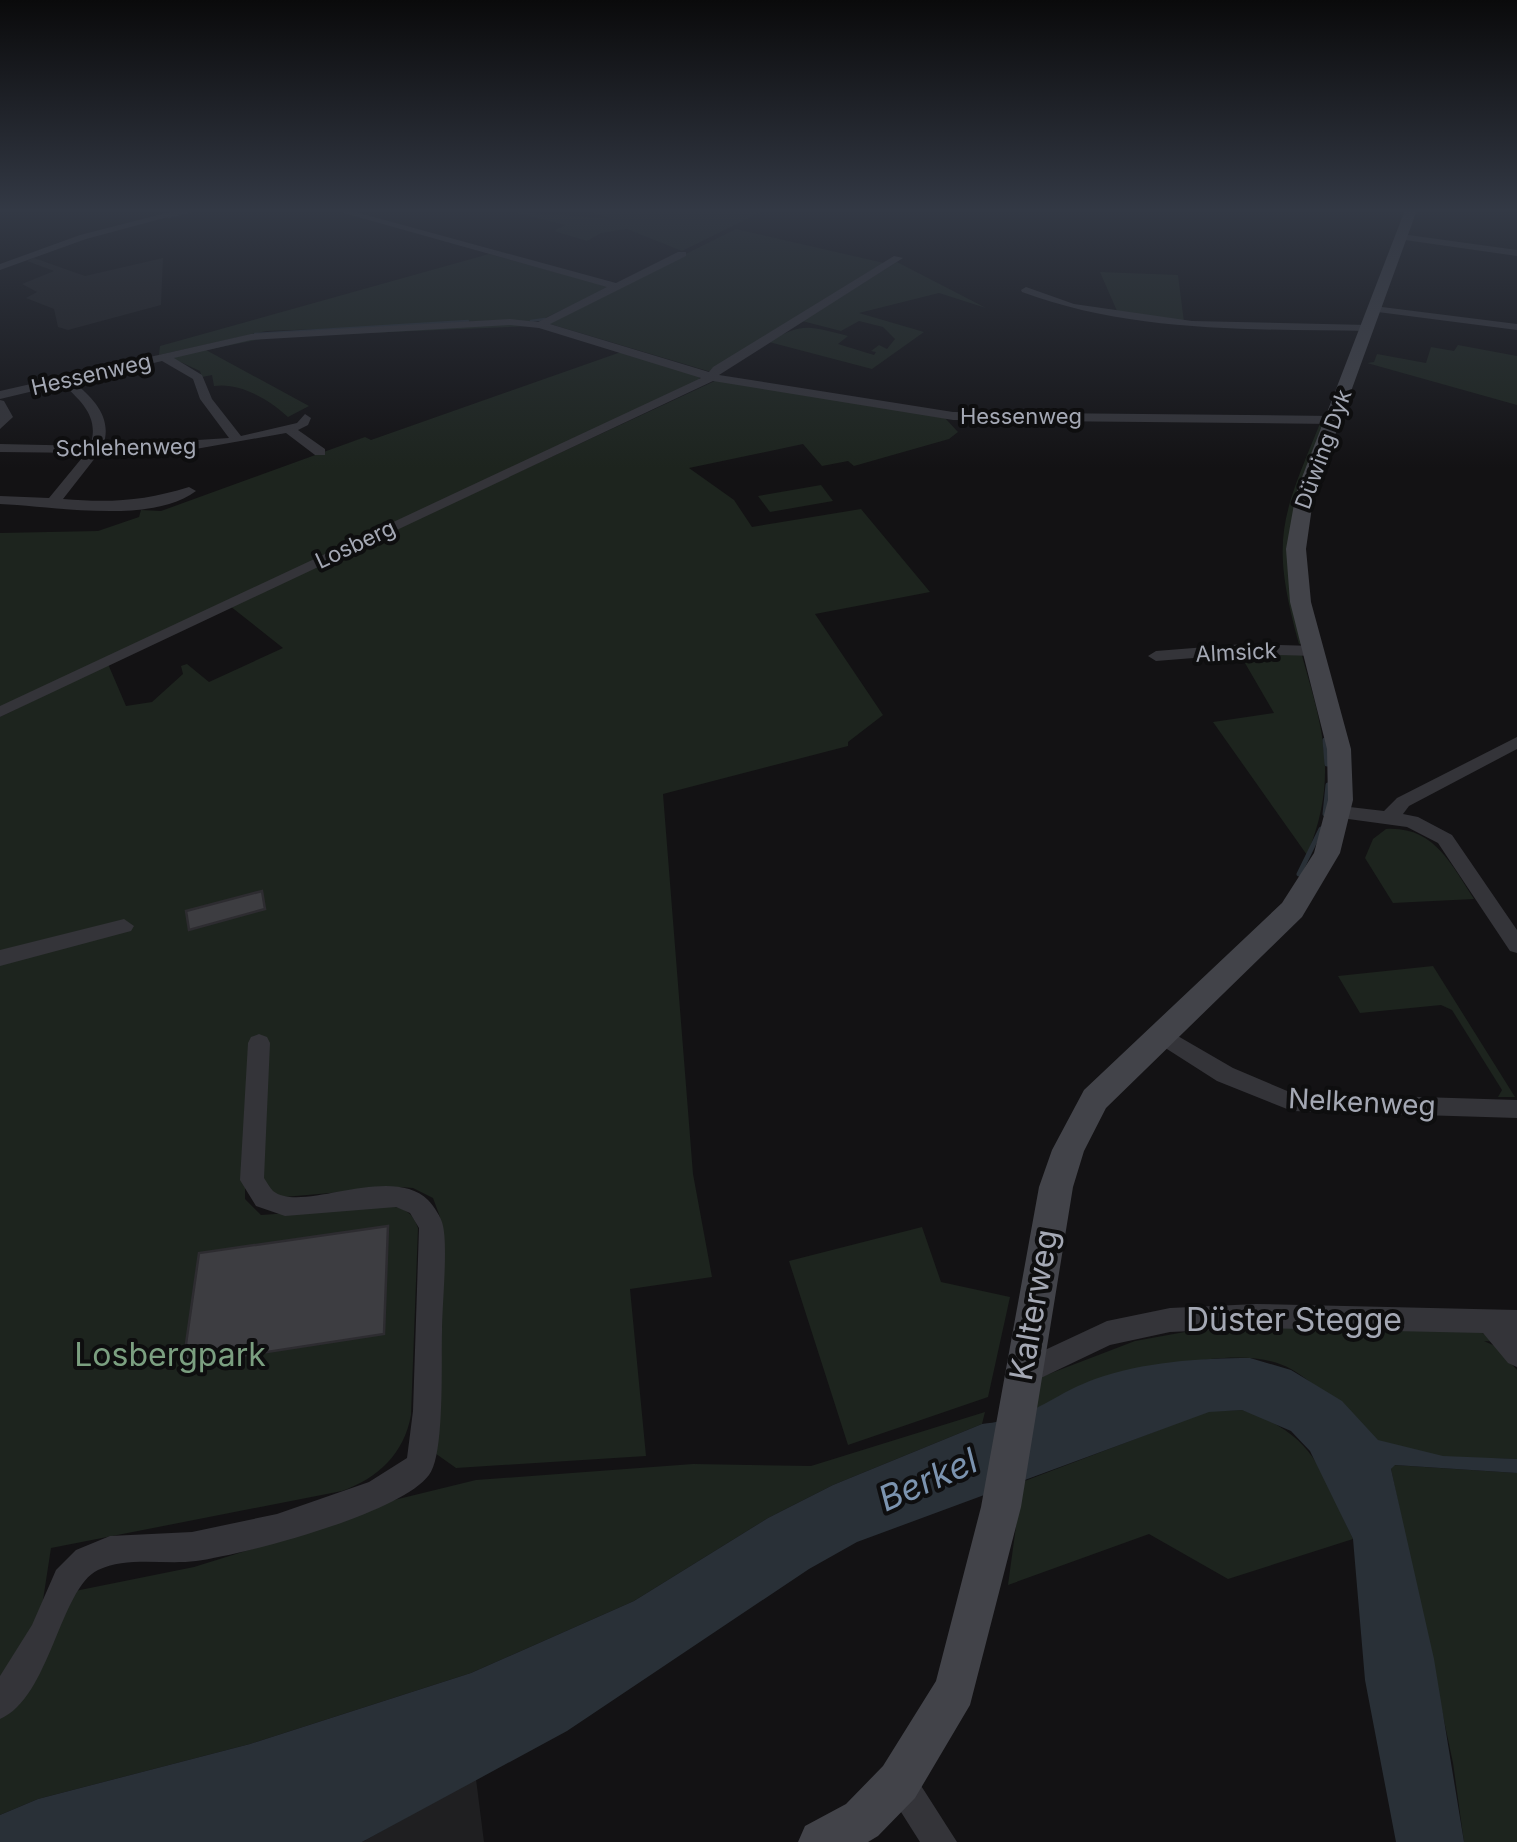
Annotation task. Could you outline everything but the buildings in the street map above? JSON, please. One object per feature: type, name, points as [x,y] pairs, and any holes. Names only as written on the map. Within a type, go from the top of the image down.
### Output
[{"type":"street","points":[[540,325],[600,296]]},
{"type":"street","points":[[712,377],[717,368],[836,296]]},
{"type":"street","points":[[1042,296],[1072,307],[1192,324],[1368,328]]},
{"type":"street","name":"Düwing Dyk","points":[[1341,812],[1337,738],[1297,588],[1293,549],[1302,503],[1379,296]]},
{"type":"street","points":[[1374,310],[1517,327]]},
{"type":"street","name":"Hessenweg","points":[[0,395],[274,334],[480,323],[540,325],[712,377],[952,416],[1334,420]]},
{"type":"street","points":[[164,357],[192,372],[204,407],[237,440]]},
{"type":"street","points":[[168,378],[192,372]]},
{"type":"street","name":"Losberg","points":[[0,712],[712,377]]},
{"type":"street","points":[[56,500],[98,449],[102,433],[97,411],[87,397],[65,380]]},
{"type":"street","points":[[0,404],[7,417],[0,425]]},
{"type":"street","name":"Schlehenweg","points":[[0,448],[177,448],[288,429],[302,425],[305,418]]},
{"type":"street","points":[[288,429],[320,452]]},
{"type":"street","points":[[0,500],[56,500],[73,506],[174,500],[189,492]]},
{"type":"street","name":"Almsick","points":[[1156,656],[1244,649],[1315,651]]},
{"type":"street","points":[[1389,818],[1403,802],[1517,742]]},
{"type":"street","points":[[1341,812],[1411,822],[1445,839],[1517,946]]},
{"type":"street","name":"Kalterweg","points":[[821,1842],[862,1820],[898,1782],[955,1690],[1000,1507],[1046,1232],[1068,1150],[1096,1099],[1258,946],[1303,897],[1326,860],[1341,812]]},
{"type":"street","points":[[0,958],[124,926]]},
{"type":"street","name":"Nelkenweg","points":[[1164,1036],[1242,1084],[1292,1102],[1517,1109]]},
{"type":"street","points":[[0,1703],[48,1625],[72,1572],[84,1561],[122,1550],[192,1547],[246,1538],[391,1486],[420,1465],[427,1393],[431,1226],[426,1211],[416,1202],[394,1196],[289,1206],[265,1202],[256,1193],[252,1180],[259,1043]]},
{"type":"street","name":"Düster Stegge","points":[[1019,1391],[1108,1332],[1170,1320],[1256,1316],[1517,1322]]},
{"type":"street","points":[[1489,1321],[1517,1354]]},
{"type":"street","points":[[898,1782],[940,1842]]},
{"type":"shaded area","points":[[161,296],[161,305],[68,330],[58,327],[54,309],[26,298]]},
{"type":"shaded area","points":[[476,1779],[484,1842],[362,1842]]},
{"type":"green space","points":[[339,296],[591,296],[539,321],[266,331],[159,355],[160,346]]},
{"type":"green space","points":[[601,296],[832,296],[711,372],[547,323]]},
{"type":"green space","points":[[842,296],[927,296],[859,313],[924,332],[872,369],[769,342],[799,328],[825,330],[848,336],[838,344],[874,355],[876,352],[871,351],[879,345],[887,349],[895,339],[883,327],[859,321],[841,331],[802,321]]},
{"type":"green space","points":[[948,296],[963,296],[986,308]]},
{"type":"green space","points":[[1110,296],[1181,296],[1184,322],[1117,311]]},
{"type":"green space","points":[[500,324],[532,326],[271,337],[206,350],[309,406],[288,417],[254,394],[214,386],[212,375],[202,377],[200,371],[174,359],[175,357],[253,338]]},
{"type":"green space","points":[[1458,345],[1517,356],[1517,405],[1367,363],[1374,362],[1377,354],[1426,363],[1431,347],[1454,351]]},
{"type":"green space","points":[[621,352],[700,376],[699,380],[0,708],[0,533],[98,531],[139,517],[141,510],[161,511],[365,437],[371,440]]},
{"type":"green space","name":"Losbergpark","points":[[717,380],[945,418],[958,432],[949,439],[854,466],[848,461],[822,466],[803,444],[689,468],[734,500],[752,527],[861,509],[930,592],[815,614],[883,715],[848,746],[663,794],[693,1174],[712,1277],[630,1289],[646,1456],[456,1468],[432,1451],[440,1217],[433,1198],[413,1188],[400,1187],[284,1197],[245,1185],[245,1199],[261,1215],[390,1206],[404,1210],[414,1219],[418,1228],[411,1415],[402,1442],[378,1472],[342,1491],[51,1548],[41,1613],[0,1690],[0,717],[108,664],[126,706],[152,702],[183,674],[181,666],[187,664],[209,682],[283,648],[230,606]]},
{"type":"green space","points":[[1321,421],[1326,423],[1301,494],[1305,643],[1299,644],[1285,578],[1284,530],[1297,482]]},
{"type":"green space","points":[[821,485],[833,501],[770,512],[758,496]]},
{"type":"green space","points":[[1238,651],[1301,652],[1321,730],[1325,777],[1317,827],[1307,855],[1213,722],[1274,713]]},
{"type":"green space","points":[[1386,829],[1403,830],[1429,841],[1449,861],[1474,899],[1393,903],[1365,858],[1373,839]]},
{"type":"green space","points":[[1433,966],[1515,1097],[1498,1097],[1502,1090],[1452,1010],[1441,1005],[1360,1013],[1338,976]]},
{"type":"green space","points":[[922,1227],[941,1282],[1010,1297],[988,1397],[848,1445],[789,1261]]},
{"type":"green space","points":[[1229,1324],[1475,1329],[1499,1342],[1484,1341],[1495,1346],[1517,1370],[1517,1459],[1444,1458],[1389,1446],[1364,1430],[1302,1376],[1265,1360],[1234,1358],[1162,1368],[1090,1389],[1033,1412],[1041,1377],[1135,1341]]},
{"type":"green space","points":[[1242,1410],[1287,1431],[1302,1444],[1324,1476],[1353,1539],[1228,1579],[1149,1534],[1008,1585],[1022,1482],[1209,1411]]},
{"type":"green space","points":[[985,1412],[982,1424],[833,1485],[768,1518],[634,1601],[471,1673],[250,1744],[38,1799],[0,1815],[0,1715],[75,1591],[194,1567],[304,1533],[386,1502],[476,1480],[693,1464],[811,1466]]},
{"type":"green space","points":[[1394,1465],[1517,1473],[1517,1842],[1464,1842],[1453,1763],[1391,1469]]},
{"type":"water","name":"Berkel","points":[[1250,1358],[1291,1370],[1342,1401],[1378,1440],[1443,1456],[1517,1459],[1517,1473],[1395,1465],[1391,1469],[1434,1659],[1464,1842],[1396,1842],[1365,1680],[1353,1539],[1310,1451],[1291,1431],[1242,1410],[1209,1412],[857,1542],[809,1569],[567,1731],[362,1842],[0,1842],[0,1815],[38,1799],[250,1744],[471,1673],[634,1601],[768,1518],[833,1485],[982,1424],[1029,1412],[1095,1379],[1171,1362]]},
{"type":"waterway","points":[[531,321],[545,319]]},
{"type":"waterway","points":[[255,334],[468,321]]},
{"type":"waterway","points":[[1325,740],[1327,764]]},
{"type":"waterway","points":[[1325,814],[1328,785]]},
{"type":"waterway","points":[[1299,874],[1321,829]]}]
